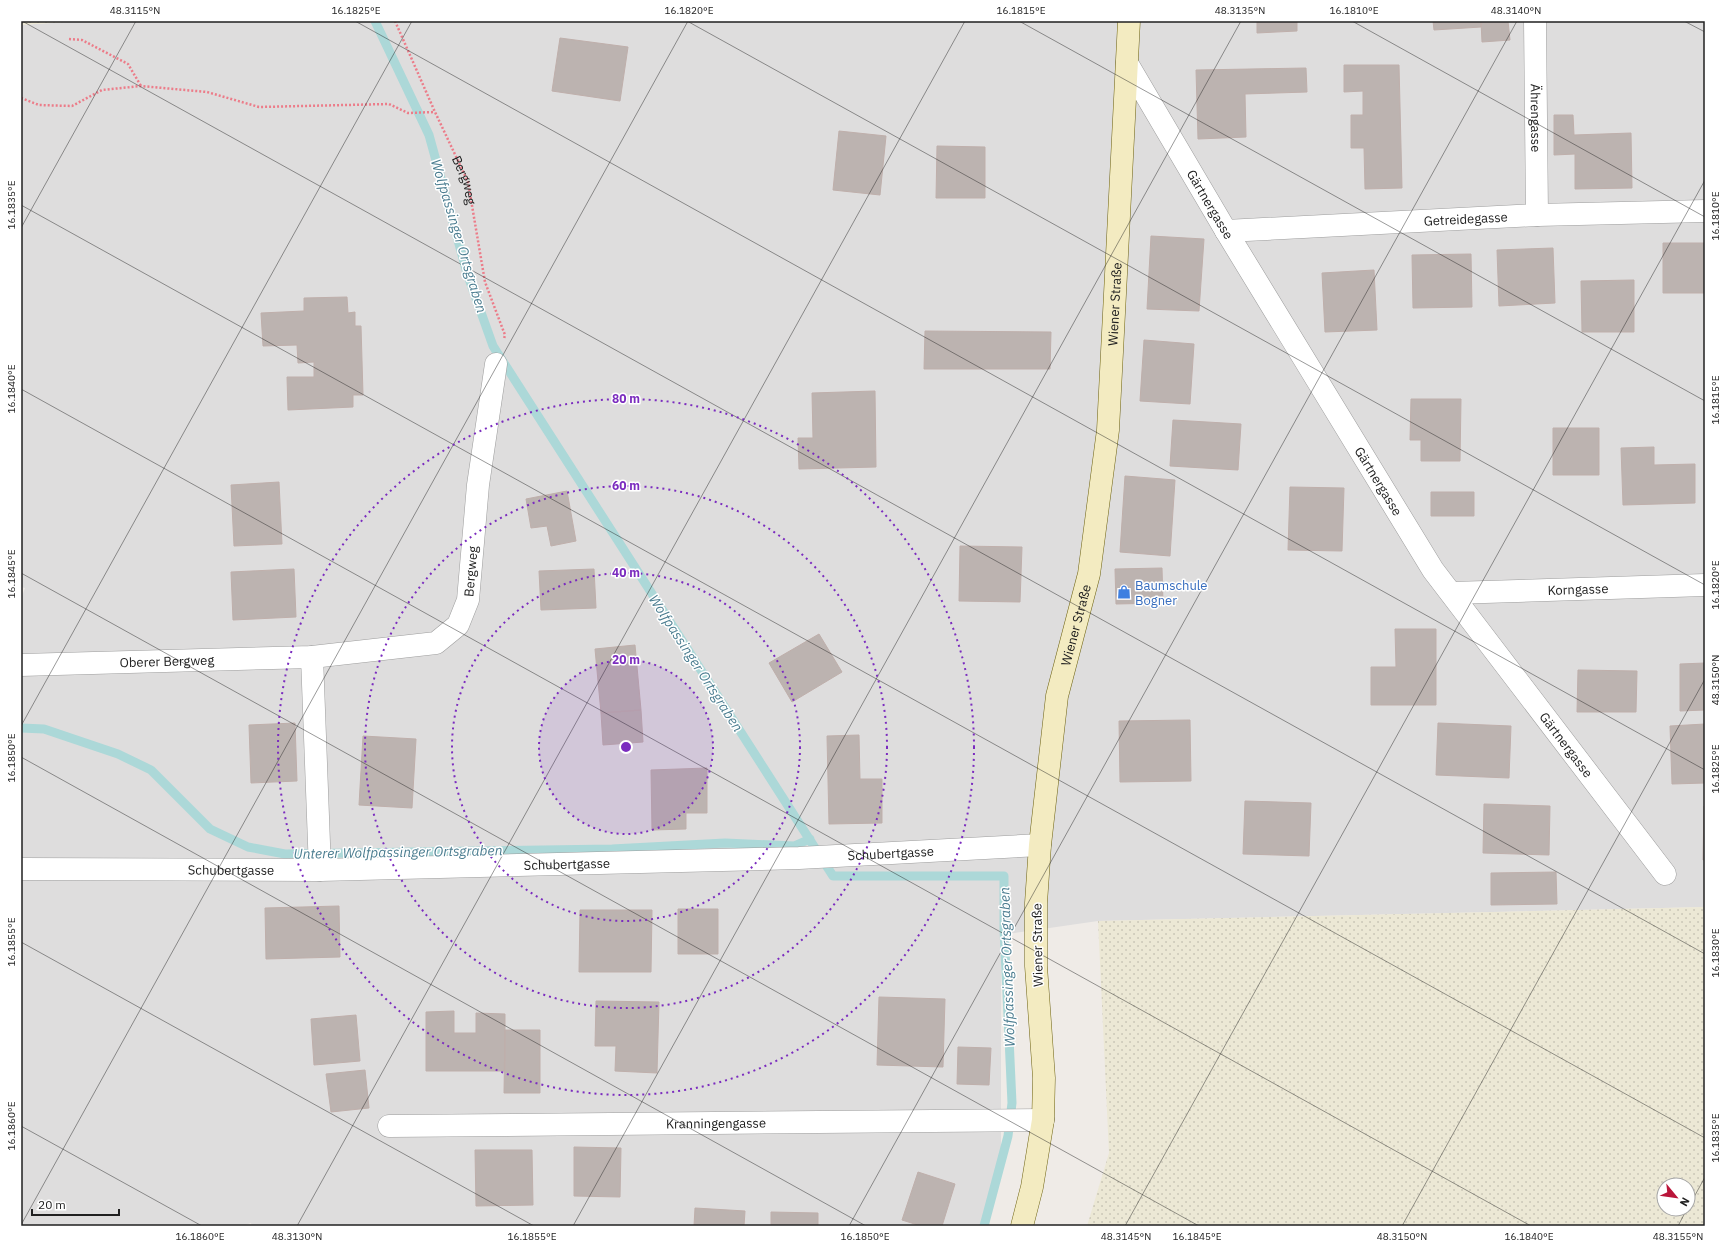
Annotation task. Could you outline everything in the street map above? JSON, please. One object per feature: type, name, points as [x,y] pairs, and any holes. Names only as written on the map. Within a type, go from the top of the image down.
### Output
[{"type":"main road","name":"Wiener Straße","points":[[1022,1226],[1032,1187],[1043,1120],[1044,1078],[1036,966],[1036,903],[1040,845],[1057,696],[1089,574],[1108,430],[1130,21]]},
{"type":"street","name":"Ährengasse","points":[[1536,21],[1538,215]]},
{"type":"street","name":"Gärtnergasse","points":[[1127,63],[1226,231],[1433,570],[1666,874]]},
{"type":"street","name":"Getreidegasse","points":[[1226,231],[1538,215],[1705,211]]},
{"type":"street","name":"Bergweg","points":[[312,657],[436,643],[458,625],[468,600],[478,485],[496,364]]},
{"type":"street","name":"Korngasse","points":[[1452,593],[1705,585]]},
{"type":"street","name":"Oberer Bergweg","points":[[21,665],[312,657]]},
{"type":"street","points":[[312,657],[320,858]]},
{"type":"street","name":"Schubertgasse","points":[[21,869],[320,858],[800,858],[1040,845]]},
{"type":"street","name":"Kranningengasse","points":[[388,1126],[1043,1120]]},
{"type":"path","name":"Bergweg","points":[[395,21],[468,182],[485,282],[505,335],[504,341]]},
{"type":"path","points":[[69,39],[82,40],[128,64],[141,86]]},
{"type":"path","points":[[21,98],[39,105],[72,106],[102,90],[141,86],[207,92],[260,107],[389,104],[408,113],[435,112]]},
{"type":"shaded area","points":[[21,21],[81,21],[21,25]]},
{"type":"shaded area","points":[[81,21],[1705,21],[1705,907],[1098,921],[1001,935],[1001,1163],[984,1226],[252,1226],[251,1223],[242,1226],[21,1226],[21,599],[25,588],[21,587],[21,25]]},
{"type":"shaded area","points":[[1705,907],[1705,1226],[1087,1226],[1109,1153],[1098,921]]},
{"type":"building","points":[[1257,21],[1297,21],[1297,31],[1257,33]]},
{"type":"building","points":[[1433,21],[1481,21],[1481,27],[1434,30]]},
{"type":"building","points":[[1481,21],[1508,21],[1510,40],[1482,42]]},
{"type":"building","points":[[560,38],[628,47],[620,101],[552,91]]},
{"type":"building","points":[[1344,65],[1399,65],[1402,188],[1365,189],[1364,148],[1351,148],[1351,115],[1363,115],[1363,91],[1344,92]]},
{"type":"building","points":[[1306,68],[1307,92],[1245,94],[1246,137],[1198,139],[1196,70]]},
{"type":"building","points":[[1554,115],[1573,115],[1574,135],[1631,133],[1632,188],[1575,189],[1575,154],[1554,155]]},
{"type":"building","points":[[839,131],[886,136],[880,195],[833,190]]},
{"type":"building","points":[[937,146],[985,147],[985,198],[936,198]]},
{"type":"building","points":[[1151,236],[1204,239],[1199,311],[1147,309]]},
{"type":"building","points":[[1663,243],[1705,243],[1705,293],[1663,293]]},
{"type":"building","points":[[1553,248],[1555,303],[1499,306],[1497,250]]},
{"type":"building","points":[[1471,254],[1472,307],[1413,308],[1412,255]]},
{"type":"building","points":[[1374,270],[1377,330],[1325,332],[1322,273]]},
{"type":"building","points":[[1634,280],[1634,332],[1582,332],[1581,281]]},
{"type":"building","points":[[347,297],[348,313],[355,312],[355,326],[361,326],[363,395],[353,395],[353,407],[288,410],[287,377],[314,377],[314,362],[298,363],[297,345],[263,346],[261,313],[304,311],[304,298]]},
{"type":"building","points":[[925,331],[1051,332],[1050,369],[924,369]]},
{"type":"building","points":[[1144,340],[1194,344],[1190,404],[1140,401]]},
{"type":"building","points":[[875,391],[876,467],[799,469],[798,438],[813,438],[812,393]]},
{"type":"building","points":[[1411,399],[1461,399],[1460,461],[1421,461],[1421,440],[1410,440]]},
{"type":"building","points":[[1173,420],[1241,424],[1238,470],[1170,466]]},
{"type":"building","points":[[1553,428],[1599,428],[1599,475],[1553,475]]},
{"type":"building","points":[[1654,447],[1654,465],[1695,464],[1695,503],[1623,505],[1621,448]]},
{"type":"building","points":[[1125,476],[1175,480],[1170,556],[1120,552]]},
{"type":"building","points":[[279,482],[282,544],[234,546],[231,485]]},
{"type":"building","points":[[1290,487],[1344,488],[1342,551],[1288,550]]},
{"type":"building","points":[[567,491],[576,541],[551,546],[547,526],[531,528],[526,499]]},
{"type":"building","points":[[1431,492],[1474,492],[1474,516],[1431,516]]},
{"type":"building","points":[[960,546],[1022,547],[1020,602],[959,601]]},
{"type":"building","points":[[1162,568],[1163,603],[1116,604],[1115,569]]},
{"type":"building","points":[[294,569],[296,617],[233,620],[231,572]]},
{"type":"building","points":[[594,569],[596,608],[541,610],[539,571]]},
{"type":"building","points":[[1395,629],[1436,629],[1436,705],[1371,705],[1371,667],[1396,667]]},
{"type":"building","points":[[819,634],[842,672],[792,702],[769,663]]},
{"type":"building","points":[[635,645],[641,710],[601,713],[595,649]]},
{"type":"building","points":[[1705,663],[1705,710],[1680,711],[1680,664]]},
{"type":"building","points":[[1578,670],[1637,671],[1636,712],[1577,712]]},
{"type":"building","points":[[641,710],[643,742],[603,745],[601,713]]},
{"type":"building","points":[[1190,720],[1191,781],[1120,782],[1119,721]]},
{"type":"building","points":[[295,723],[297,781],[251,783],[249,725]]},
{"type":"building","points":[[1438,723],[1511,726],[1509,778],[1436,775]]},
{"type":"building","points":[[1705,724],[1705,783],[1672,784],[1670,726]]},
{"type":"building","points":[[859,735],[860,779],[882,779],[882,823],[829,824],[827,736]]},
{"type":"building","points":[[363,736],[416,739],[412,808],[359,805]]},
{"type":"building","points":[[707,768],[707,813],[686,813],[686,829],[652,830],[651,770]]},
{"type":"building","points":[[1245,801],[1311,803],[1309,856],[1243,854]]},
{"type":"building","points":[[1484,804],[1550,806],[1549,855],[1483,853]]},
{"type":"building","points":[[1704,806],[1705,860],[1703,860]]},
{"type":"building","points":[[1556,872],[1557,904],[1491,905],[1491,873]]},
{"type":"building","points":[[339,906],[340,957],[266,959],[265,908]]},
{"type":"building","points":[[678,909],[718,909],[718,954],[678,954]]},
{"type":"building","points":[[580,910],[652,910],[651,972],[579,972]]},
{"type":"building","points":[[879,997],[945,999],[943,1067],[877,1065]]},
{"type":"building","points":[[596,1001],[659,1002],[657,1073],[615,1071],[616,1046],[595,1046]]},
{"type":"building","points":[[454,1011],[454,1033],[476,1033],[476,1013],[505,1014],[505,1071],[426,1071],[426,1012]]},
{"type":"building","points":[[356,1015],[360,1061],[314,1065],[311,1019]]},
{"type":"building","points":[[505,1030],[540,1030],[540,1093],[504,1093]]},
{"type":"building","points":[[958,1047],[991,1048],[989,1085],[957,1084]]},
{"type":"building","points":[[365,1070],[369,1108],[331,1112],[326,1074]]},
{"type":"building","points":[[574,1147],[621,1148],[620,1197],[574,1196]]},
{"type":"building","points":[[475,1150],[532,1150],[533,1205],[476,1206]]},
{"type":"building","points":[[918,1172],[955,1184],[942,1226],[921,1226],[902,1220]]},
{"type":"building","points":[[695,1208],[745,1211],[744,1226],[694,1226]]},
{"type":"building","points":[[771,1212],[818,1213],[818,1226],[771,1226]]},
{"type":"waterway","name":"Wolfpassinger Ortsgraben","points":[[375,21],[429,135],[467,273],[493,346],[833,876],[1004,876],[1004,929],[1012,1103],[1008,1136],[984,1226]]},
{"type":"waterway","name":"Unterer Wolfpassinger Ortsgraben","points":[[21,728],[44,729],[118,754],[151,770],[210,829],[248,847],[285,854],[612,849],[725,843],[794,846],[810,839]]},
{"type":"place","name":"Baumschule Bogner","points":[[1124,592]]}]
